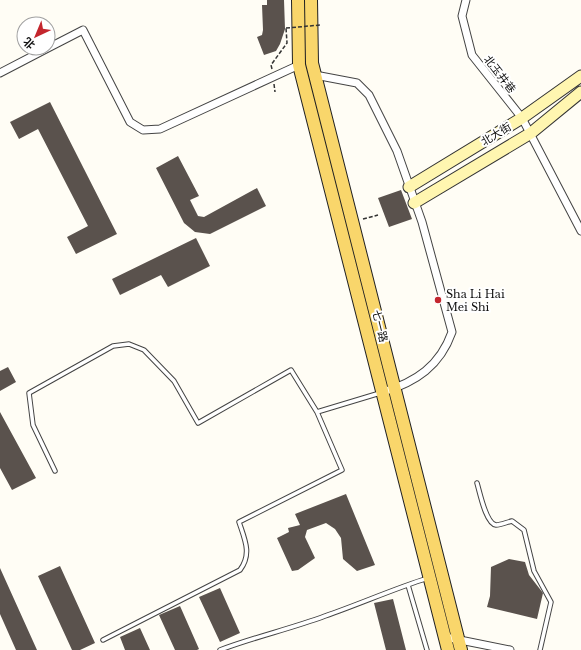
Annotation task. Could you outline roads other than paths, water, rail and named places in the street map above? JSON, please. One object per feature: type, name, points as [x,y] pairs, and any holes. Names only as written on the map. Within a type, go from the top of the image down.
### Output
[{"type":"main road","name":"七一路","points":[[298,0],[299,65],[448,650]]},
{"type":"main road","name":"七一路","points":[[311,0],[312,63],[396,388],[460,645]]},
{"type":"main road","name":"北大街","points":[[409,187],[522,118],[581,76]]},
{"type":"main road","name":"北大街","points":[[414,204],[530,133],[581,92]]},
{"type":"street","name":"北玉井巷","points":[[466,0],[462,16],[472,55],[522,118],[581,230]]},
{"type":"street","points":[[56,44],[83,30],[130,122],[143,130],[160,129],[299,65]]},
{"type":"street","points":[[0,72],[32,56]]},
{"type":"street","points":[[315,75],[357,83],[369,95],[397,151],[414,204],[422,222],[452,332],[446,349],[423,374],[396,388],[383,392]]},
{"type":"street","points":[[445,637],[460,645],[510,650]]},
{"type":"lane","points":[[55,471],[33,425],[29,393],[113,346],[121,344],[137,346],[144,350],[174,381],[198,423],[291,370],[317,412],[342,470],[239,522],[247,547],[247,555],[240,570],[103,640]]},
{"type":"lane","points":[[317,412],[383,392]]},
{"type":"lane","points":[[477,483],[488,519],[494,524],[498,525],[512,521],[524,530],[534,571],[551,602],[540,650]]},
{"type":"lane","points":[[220,650],[248,639],[324,617],[408,584],[430,577]]},
{"type":"lane","points":[[408,584],[427,650]]},
{"type":"place","name":"Sha Li Hai Mei Shi","points":[[438,300]]}]
